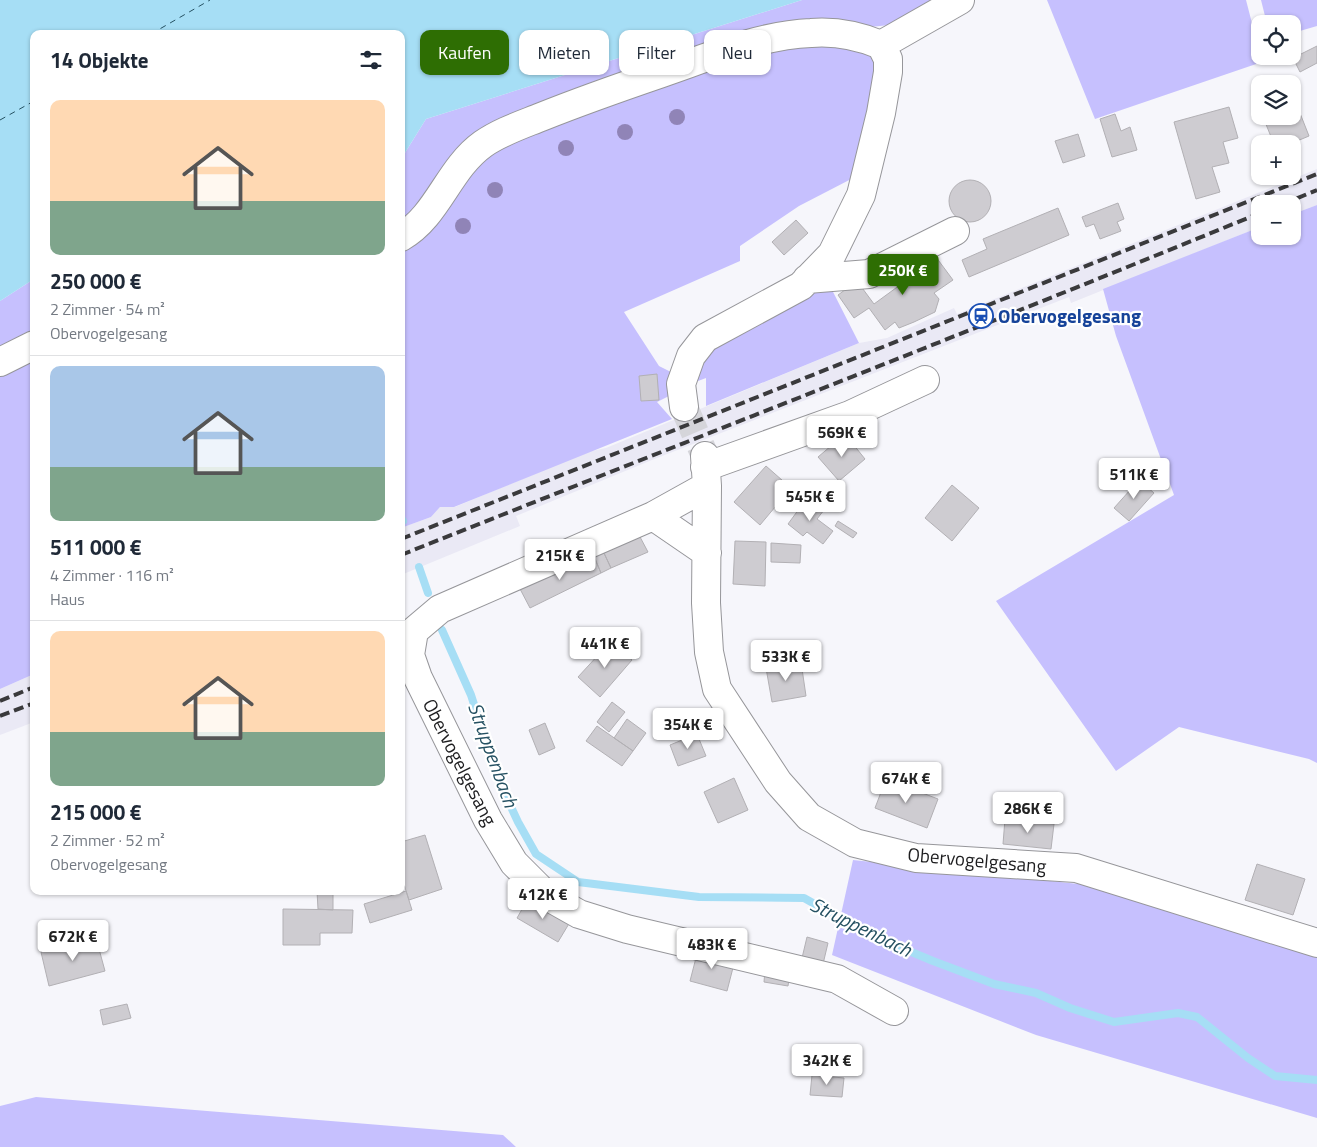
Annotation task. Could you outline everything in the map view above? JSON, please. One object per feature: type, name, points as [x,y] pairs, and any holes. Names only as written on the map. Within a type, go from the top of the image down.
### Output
[{"type":"street","points":[[881,45],[960,0]]},
{"type":"street","points":[[405,234],[420,223],[450,179],[467,158],[482,145],[498,135],[592,96],[775,37],[810,33],[841,33],[860,36],[881,45],[888,59],[888,72],[881,113],[861,195],[832,254],[801,286],[705,338],[691,356],[681,384],[684,407]]},
{"type":"street","points":[[807,279],[869,274],[954,231]]},
{"type":"street","points":[[0,362],[30,346]]},
{"type":"street","points":[[706,470],[850,415],[925,380]]},
{"type":"street","name":"Obervogelgesang","points":[[706,470],[653,516],[440,609],[414,630],[410,655],[418,678],[488,820],[514,863],[547,896],[579,914],[627,929],[837,979],[894,1010]]},
{"type":"street","name":"Obervogelgesang","points":[[706,470],[706,603],[709,652],[717,689],[778,782],[810,817],[855,843],[916,858],[1076,868],[1317,943]]},
{"type":"street","points":[[653,516],[707,553]]},
{"type":"shaded area","points":[[802,0],[948,0],[908,18],[886,25],[859,26],[842,24],[771,45],[771,30],[707,30]]},
{"type":"shaded area","points":[[1047,0],[1246,0],[1251,19],[1251,65],[1253,65],[1095,119]]},
{"type":"shaded area","points":[[1261,0],[1317,0],[1317,26],[1301,31],[1301,15],[1265,15]]},
{"type":"shaded area","points":[[704,31],[704,65],[694,68],[694,34]]},
{"type":"shaded area","points":[[818,40],[873,54],[876,67],[857,176],[799,206],[740,246],[740,261],[624,312],[659,366],[673,373],[675,393],[657,402],[672,419],[454,507],[440,507],[431,517],[405,527],[405,243],[490,150],[689,75],[694,75],[694,73],[704,69],[704,75],[771,75],[771,51]]},
{"type":"shaded area","points":[[619,58],[619,75],[670,75],[494,127],[405,225],[405,153],[426,119],[565,75],[609,75],[609,61]]},
{"type":"shaded area","points":[[1317,169],[1317,205],[1301,211],[1301,195],[1252,195],[1277,185],[1301,185],[1301,175]]},
{"type":"shaded area","points":[[1251,196],[1251,231],[1071,303],[1069,297],[652,460],[516,516],[520,526],[405,573],[405,527],[431,517],[440,507],[455,507],[587,452],[606,448],[859,343],[887,338],[954,308],[957,314]]},
{"type":"shaded area","points":[[1317,205],[1317,763],[1309,759],[1179,727],[1116,771],[996,601],[1174,495],[1116,336],[1103,289],[1251,231],[1251,245],[1301,245],[1301,211]]},
{"type":"shaded area","points":[[30,282],[30,335],[0,351],[0,301]]},
{"type":"shaded area","points":[[829,284],[859,343],[706,406],[706,378],[698,381],[699,366],[707,349]]},
{"type":"shaded area","points":[[30,356],[30,676],[0,689],[0,372]]},
{"type":"shaded area","points":[[30,676],[30,724],[0,735],[0,689]]},
{"type":"shaded area","points":[[853,860],[1097,886],[1317,953],[1317,1118],[1036,1035],[832,955]]},
{"type":"shaded area","points":[[36,1097],[503,1135],[516,1147],[0,1147],[0,1106]]},
{"type":"water","points":[[0,0],[802,0],[694,34],[694,30],[619,30],[619,58],[609,61],[609,30],[519,30],[519,75],[565,75],[426,119],[405,153],[405,30],[30,30],[30,282],[0,301]]},
{"type":"building","points":[[1317,46],[1317,63],[1300,72],[1296,65],[1301,65],[1301,54]]},
{"type":"building","points":[[1229,107],[1238,138],[1223,142],[1229,163],[1212,167],[1220,192],[1196,199],[1174,122]]},
{"type":"building","points":[[1115,114],[1121,131],[1130,127],[1137,150],[1112,157],[1100,119]]},
{"type":"building","points":[[1301,116],[1309,136],[1301,139],[1301,135],[1270,135],[1266,125],[1301,125]]},
{"type":"building","points":[[1078,134],[1085,156],[1063,163],[1055,141]]},
{"type":"building","points":[[974,180],[982,183],[988,189],[991,201],[988,213],[982,219],[966,222],[958,219],[952,213],[949,197],[952,189],[958,183]]},
{"type":"building","points":[[1118,203],[1124,219],[1117,222],[1121,231],[1100,239],[1094,224],[1086,227],[1082,217]]},
{"type":"building","points":[[1058,208],[1069,235],[969,277],[962,260],[987,249],[983,239]]},
{"type":"building","points":[[796,220],[808,233],[784,255],[772,242]]},
{"type":"building","points":[[933,253],[953,280],[934,293],[939,299],[935,312],[914,322],[899,328],[895,322],[885,330],[869,308],[854,318],[838,295],[857,281],[874,304],[900,285],[897,280]]},
{"type":"building","points":[[657,374],[659,400],[641,401],[639,376]]},
{"type":"building","points":[[845,434],[865,459],[839,481],[818,457]]},
{"type":"building","points":[[766,466],[791,488],[760,525],[734,502]]},
{"type":"building","points":[[1139,480],[1154,493],[1129,521],[1114,508]]},
{"type":"building","points":[[952,485],[979,508],[952,541],[925,518]]},
{"type":"building","points":[[807,498],[824,510],[817,519],[833,531],[823,544],[807,532],[803,536],[788,524]]},
{"type":"building","points":[[838,521],[857,533],[853,538],[835,526]]},
{"type":"building","points":[[639,535],[648,552],[611,568],[603,551]]},
{"type":"building","points":[[735,541],[766,542],[765,586],[733,584]]},
{"type":"building","points":[[771,543],[801,545],[800,563],[771,562]]},
{"type":"building","points":[[603,551],[611,568],[601,573],[593,554]]},
{"type":"building","points":[[593,554],[601,573],[530,608],[519,587]]},
{"type":"building","points":[[611,641],[632,660],[600,697],[578,677]]},
{"type":"building","points":[[801,662],[806,696],[772,702],[766,668]]},
{"type":"building","points":[[612,702],[625,712],[609,732],[597,722]]},
{"type":"building","points":[[627,719],[646,733],[633,751],[614,738]]},
{"type":"building","points":[[545,723],[555,748],[539,755],[529,730]]},
{"type":"building","points":[[597,726],[633,751],[622,766],[586,741]]},
{"type":"building","points":[[697,734],[706,756],[678,766],[670,745]]},
{"type":"building","points":[[734,778],[748,810],[718,823],[704,792]]},
{"type":"building","points":[[886,779],[938,799],[927,828],[875,808]]},
{"type":"building","points":[[1005,819],[1054,824],[1051,849],[1003,844]]},
{"type":"building","points":[[425,835],[442,889],[409,900],[405,888],[405,841]]},
{"type":"building","points":[[1257,864],[1305,879],[1293,915],[1245,900]]},
{"type":"building","points":[[405,891],[412,910],[370,923],[364,904],[393,895],[405,895]]},
{"type":"building","points":[[317,895],[333,895],[333,910],[318,909]]},
{"type":"building","points":[[529,897],[570,922],[558,942],[517,918]]},
{"type":"building","points":[[283,909],[353,910],[352,933],[320,933],[320,945],[283,945]]},
{"type":"building","points":[[807,937],[828,943],[823,964],[802,958]]},
{"type":"building","points":[[96,938],[105,971],[49,986],[41,952]]},
{"type":"building","points":[[698,950],[735,960],[727,991],[690,981]]},
{"type":"building","points":[[765,970],[790,973],[788,986],[764,982]]},
{"type":"building","points":[[127,1004],[131,1018],[103,1025],[100,1010]]},
{"type":"building","points":[[812,1075],[844,1078],[842,1097],[810,1095]]},
{"type":"waterway","name":"Struppenbach","points":[[419,567],[428,593]]},
{"type":"waterway","name":"Struppenbach","points":[[442,630],[471,695],[498,779],[518,822],[536,854],[578,882],[699,897],[804,898],[868,934],[933,961],[994,984],[1036,993],[1070,1008],[1114,1022],[1178,1013],[1197,1017],[1248,1058],[1275,1076],[1317,1080]]},
{"type":"ferry route","points":[[158,30],[210,0]]},
{"type":"ferry route","points":[[0,120],[30,103]]},
{"type":"tunnel","points":[[684,407],[705,456]]},
{"type":"railway","points":[[405,537],[1317,174]]},
{"type":"railway","points":[[1301,197],[1317,190]]},
{"type":"railway","points":[[405,553],[938,343],[1251,217]]},
{"type":"railway","points":[[0,701],[30,689]]},
{"type":"railway","points":[[0,716],[30,705]]},
{"type":"place","name":"Obervogelgesang","points":[[981,316]]}]
